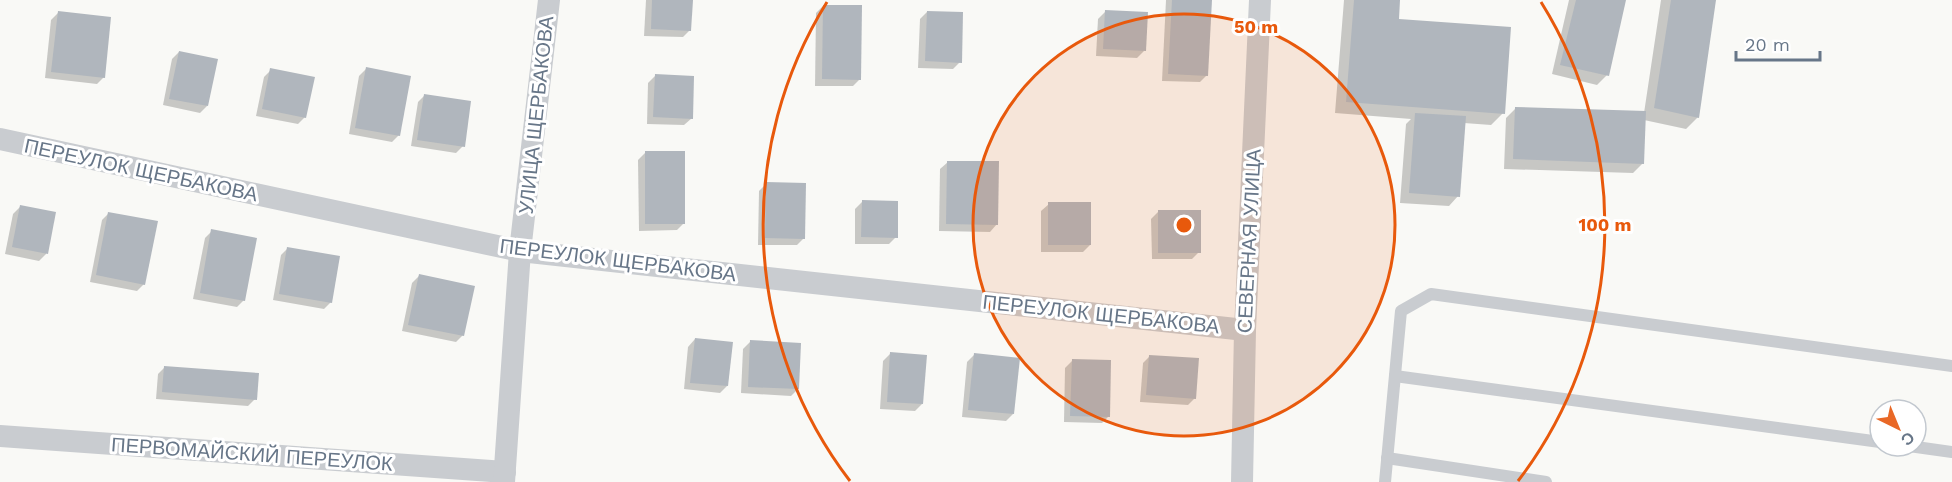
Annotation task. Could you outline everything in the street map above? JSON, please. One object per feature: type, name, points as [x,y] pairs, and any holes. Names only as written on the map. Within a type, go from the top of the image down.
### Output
[{"type":"street","name":"УЛИЦА ЩЕРБАКОВА","points":[[504,477],[520,251],[549,0]]},
{"type":"street","name":"СЕВЕРНАЯ УЛИЦА","points":[[1242,482],[1245,330],[1260,0]]},
{"type":"street","name":"ПЕРЕУЛОК ЩЕРБАКОВА","points":[[0,139],[520,251],[1245,330]]},
{"type":"street","name":"ПЕРВОМАЙСКИЙ ПЕРЕУЛОК","points":[[0,436],[504,477]]},
{"type":"lane","points":[[1385,482],[1401,311],[1431,294],[1952,366]]},
{"type":"lane","points":[[1395,376],[1868,440]]},
{"type":"lane","points":[[1928,449],[1952,452]]},
{"type":"lane","points":[[1387,458],[1546,482]]},
{"type":"building","points":[[652,0],[693,0],[691,31],[651,29]]},
{"type":"building","points":[[1172,0],[1212,0],[1208,76],[1168,74]]},
{"type":"building","points":[[1354,0],[1400,0],[1399,19],[1511,27],[1505,114],[1346,102]]},
{"type":"building","points":[[1576,0],[1626,0],[1609,76],[1560,65]]},
{"type":"building","points":[[1671,0],[1716,0],[1699,118],[1654,108]]},
{"type":"building","points":[[823,5],[862,5],[861,80],[822,79]]},
{"type":"building","points":[[1105,10],[1148,12],[1146,51],[1103,49]]},
{"type":"building","points":[[58,11],[111,17],[105,78],[51,72]]},
{"type":"building","points":[[927,11],[963,12],[962,63],[925,61]]},
{"type":"building","points":[[179,51],[218,59],[208,106],[169,99]]},
{"type":"building","points":[[366,67],[411,76],[400,136],[355,128]]},
{"type":"building","points":[[270,68],[315,77],[306,118],[262,109]]},
{"type":"building","points":[[655,74],[694,76],[693,119],[653,117]]},
{"type":"building","points":[[424,94],[471,101],[465,147],[417,140]]},
{"type":"building","points":[[1515,107],[1646,111],[1644,164],[1513,159]]},
{"type":"building","points":[[1415,113],[1466,116],[1460,197],[1409,193]]},
{"type":"building","points":[[645,151],[685,151],[685,224],[645,224]]},
{"type":"building","points":[[947,161],[999,161],[998,225],[946,224]]},
{"type":"building","points":[[766,182],[806,183],[805,239],[765,238]]},
{"type":"building","points":[[862,200],[898,201],[898,238],[861,237]]},
{"type":"building","points":[[1048,202],[1091,202],[1091,245],[1048,245]]},
{"type":"building","points":[[20,205],[56,212],[48,254],[12,247]]},
{"type":"building","points":[[1158,210],[1201,210],[1201,253],[1158,253]]},
{"type":"building","points":[[108,212],[158,221],[145,285],[96,275]]},
{"type":"building","points":[[211,229],[257,238],[245,301],[200,293]]},
{"type":"building","points":[[287,247],[340,256],[332,303],[279,294]]},
{"type":"building","points":[[419,274],[475,286],[464,336],[408,325]]},
{"type":"building","points":[[695,338],[733,342],[728,386],[690,383]]},
{"type":"building","points":[[750,340],[801,343],[799,389],[748,387]]},
{"type":"building","points":[[890,352],[927,355],[923,404],[887,402]]},
{"type":"building","points":[[974,353],[1020,358],[1014,414],[968,410]]},
{"type":"building","points":[[1149,355],[1199,358],[1196,399],[1146,395]]},
{"type":"building","points":[[1072,359],[1111,360],[1110,417],[1070,416]]},
{"type":"building","points":[[164,366],[259,373],[257,400],[162,392]]}]
